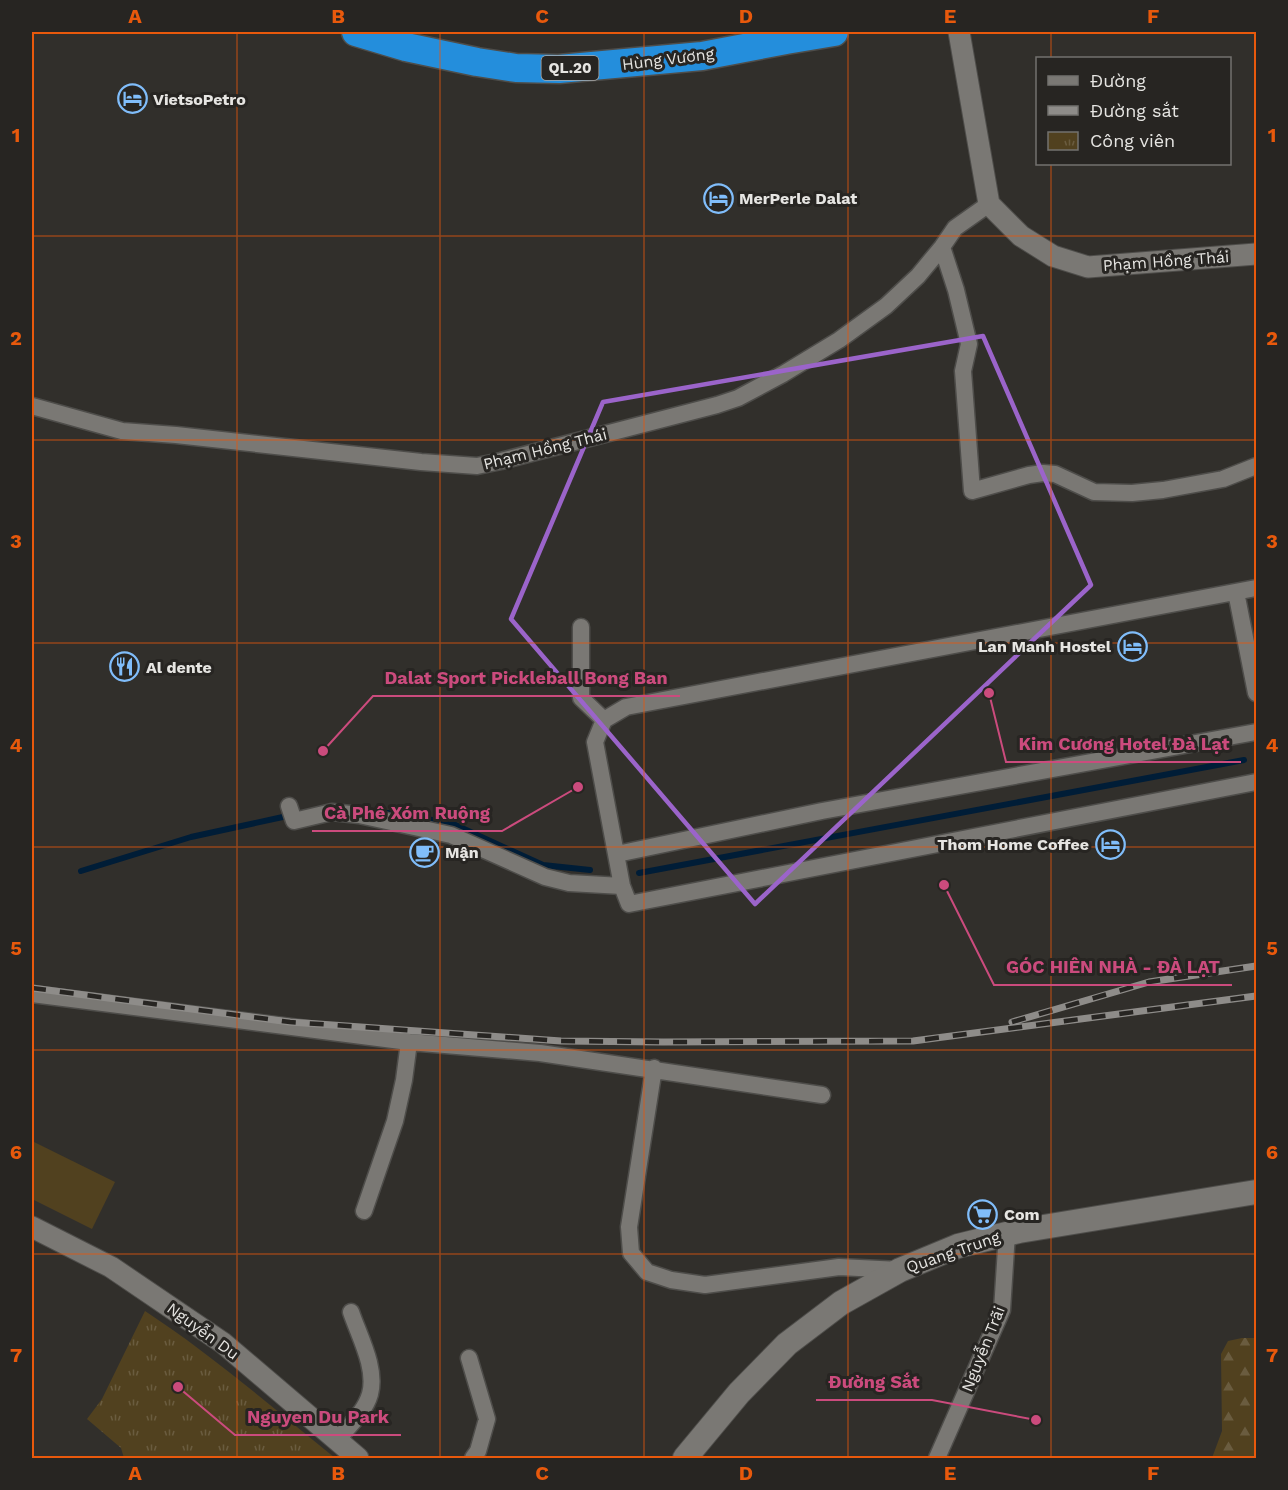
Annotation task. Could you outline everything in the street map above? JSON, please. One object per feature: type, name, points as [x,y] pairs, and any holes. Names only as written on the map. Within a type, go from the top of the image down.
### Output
[{"type":"highway","name":"Hùng Vương","points":[[356,32],[406,47],[477,62],[516,68],[559,69],[702,56],[794,36]]},
{"type":"highway","name":"QL.20","points":[[794,36],[834,32]]},
{"type":"main road","name":"Quang Trung","points":[[685,1458],[739,1393],[787,1344],[841,1303],[900,1270],[958,1246],[1007,1233],[1257,1192]]},
{"type":"street","points":[[959,32],[989,204]]},
{"type":"street","name":"Phạm Hồng Thái","points":[[32,406],[122,431],[176,435],[410,462],[485,464],[738,398],[783,374],[838,340],[886,306],[906,289],[955,228],[989,204],[1021,236],[1053,256],[1088,267],[1257,254]]},
{"type":"street","points":[[942,247],[956,290],[969,344],[963,371],[972,491],[1042,473],[1055,474],[1094,492],[1143,492],[1223,479],[1257,466]]},
{"type":"street","points":[[1257,588],[626,707],[604,720],[595,742],[622,886],[629,904],[1257,782]]},
{"type":"street","points":[[1236,592],[1257,693]]},
{"type":"street","points":[[580,627],[581,698],[604,720]]},
{"type":"street","points":[[617,854],[822,811],[1257,732]]},
{"type":"street","points":[[291,811],[359,815],[451,835],[545,877],[568,883],[622,886]]},
{"type":"street","points":[[32,994],[409,1041],[540,1053],[654,1068],[822,1095]]},
{"type":"street","points":[[364,1211],[394,1121],[404,1080],[409,1041]]},
{"type":"street","points":[[654,1068],[629,1227],[631,1253],[647,1272],[671,1280],[705,1285],[839,1267],[900,1270]]},
{"type":"street","name":"Nguyễn Du","points":[[32,1227],[111,1267],[223,1343],[358,1458]]},
{"type":"street","name":"Nguyễn Trãi","points":[[937,1458],[1002,1310],[1007,1233]]},
{"type":"street","points":[[337,1440],[361,1412],[370,1394],[371,1375],[365,1350],[351,1312]]},
{"type":"street","points":[[470,1358],[487,1419],[478,1451],[473,1458]]},
{"type":"highlighted area","points":[[983,336],[1091,585],[755,904],[511,619],[603,402]]},
{"type":"green space","points":[[32,1141],[115,1182],[92,1229],[32,1199]]},
{"type":"green space","points":[[145,1311],[218,1364],[335,1458],[124,1458],[121,1448],[87,1419],[102,1399]]},
{"type":"green space","points":[[1256,1338],[1256,1458],[1212,1458],[1222,1431],[1221,1354],[1228,1341]]},
{"type":"waterway","points":[[639,873],[1244,760]]},
{"type":"waterway","points":[[388,813],[451,823],[543,865],[590,870]]},
{"type":"waterway","points":[[81,871],[191,837],[292,815]]},
{"type":"railway","points":[[1012,1022],[1149,982],[1256,966]]},
{"type":"railway","points":[[32,988],[290,1022],[561,1041],[663,1042],[913,1041],[1256,996]]},
{"type":"place","name":"VietsoPetro","points":[[132,99]]},
{"type":"place","name":"MerPerle Dalat","points":[[718,198]]},
{"type":"place","name":"Lan Manh Hostel","points":[[1132,646]]},
{"type":"place","name":"Al dente","points":[[125,667]]},
{"type":"place","name":"Kim Cương Hotel Đà Lạt","points":[[989,693]]},
{"type":"place","name":"Dalat Sport Pickleball Bong Ban","points":[[323,751]]},
{"type":"place","name":"Cà Phê Xóm Ruộng","points":[[578,787]]},
{"type":"place","name":"Thom Home Coffee","points":[[1110,844]]},
{"type":"place","name":"Mận","points":[[424,852]]},
{"type":"place","name":"GÓC HIÊN NHÀ - ĐÀ LẠT","points":[[944,885]]},
{"type":"place","name":"Com","points":[[983,1214]]},
{"type":"place","name":"Nguyen Du Park","points":[[178,1387]]},
{"type":"place","name":"Đường Sắt","points":[[1036,1420]]}]
